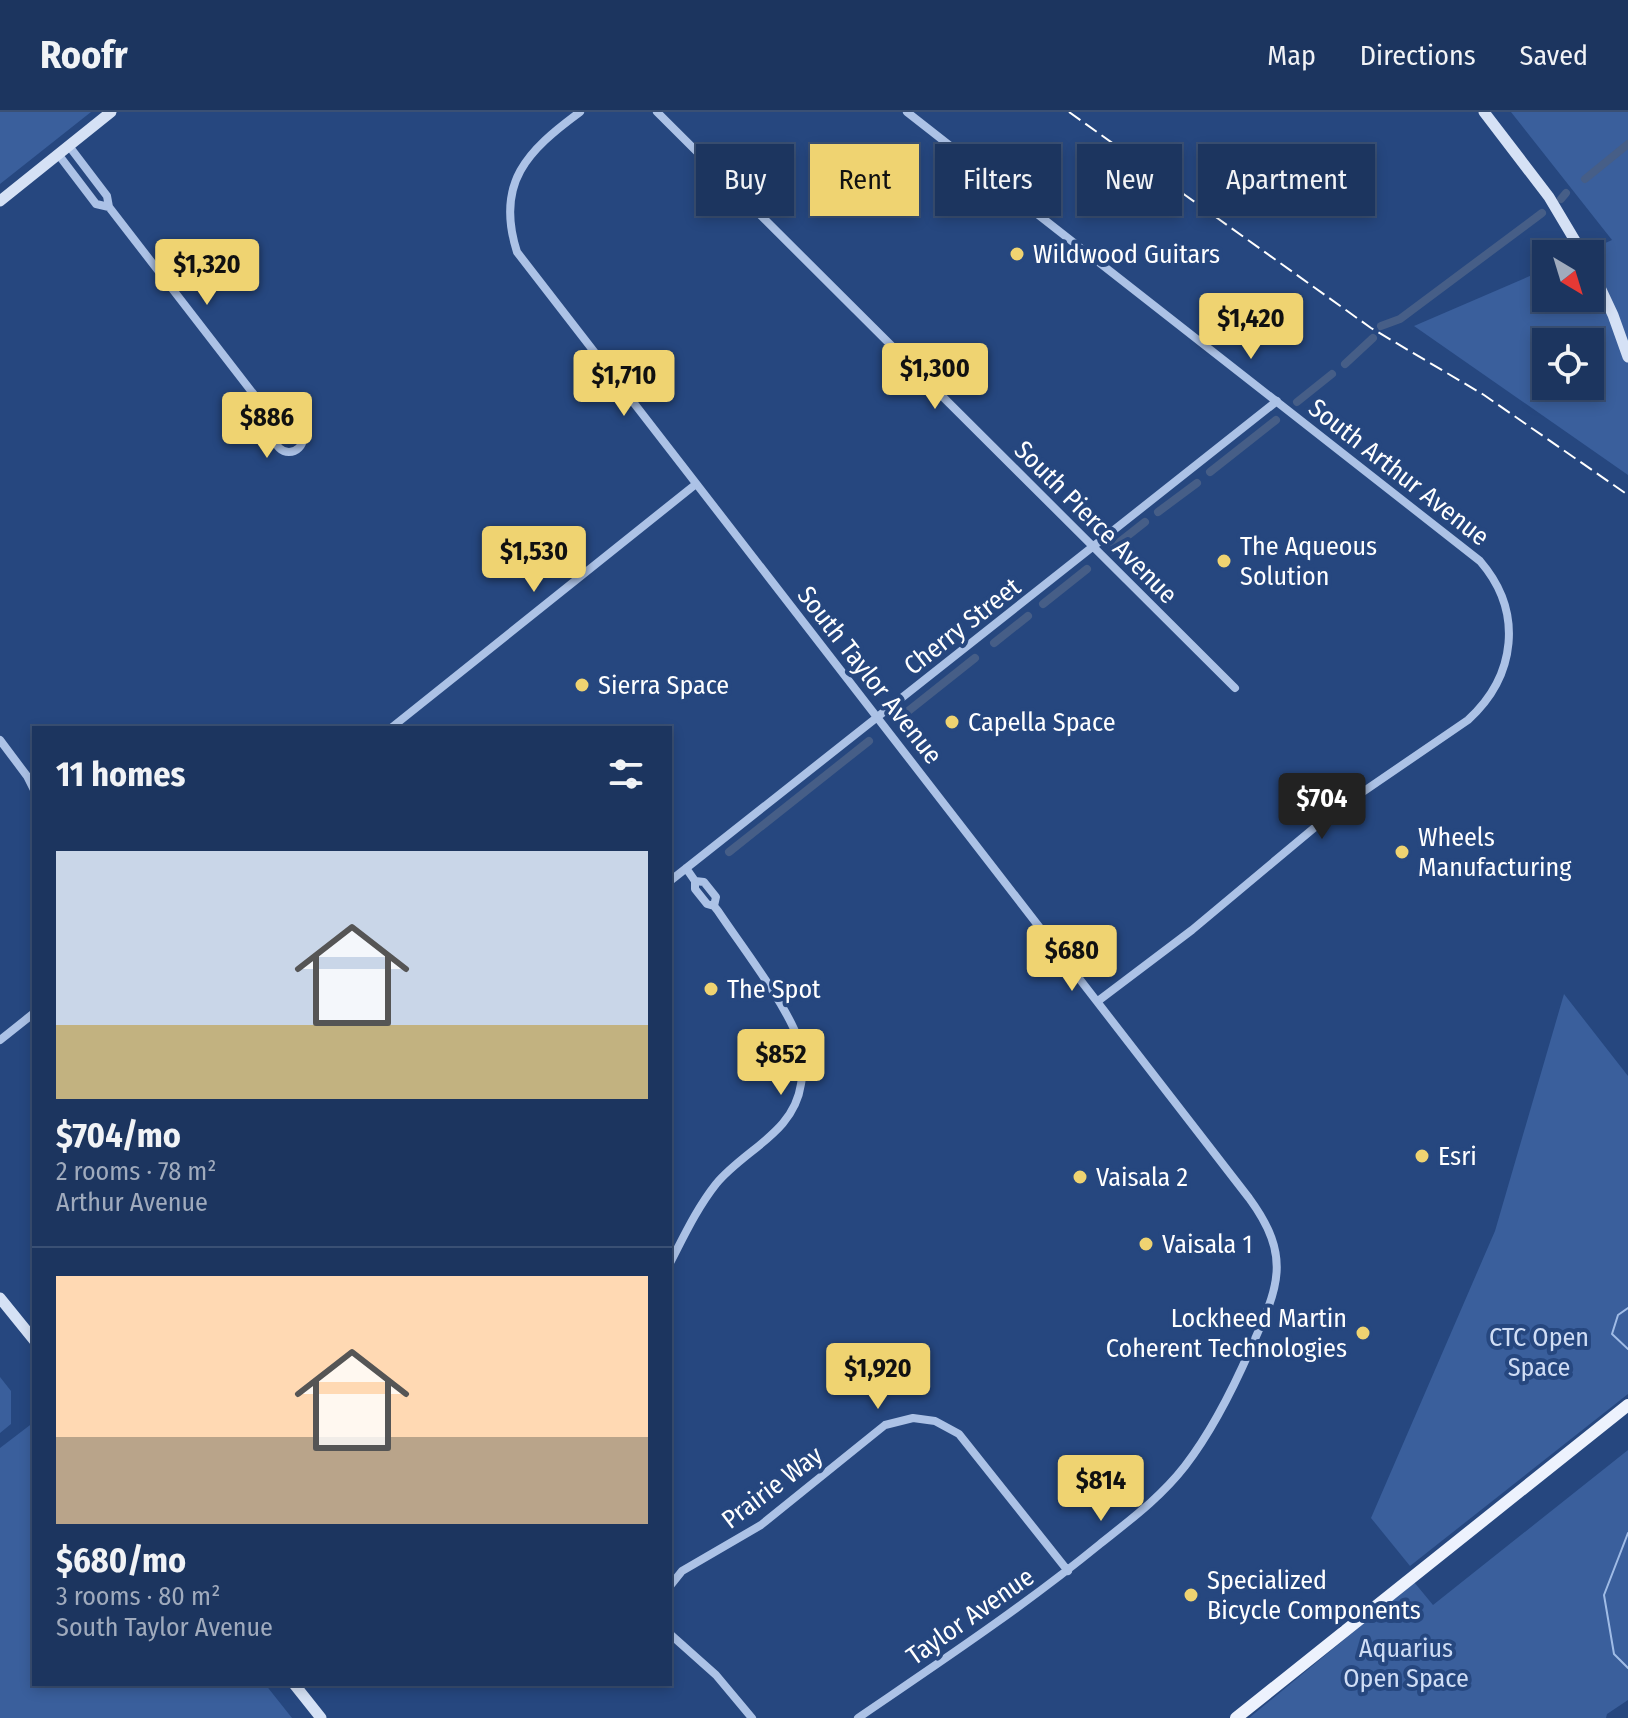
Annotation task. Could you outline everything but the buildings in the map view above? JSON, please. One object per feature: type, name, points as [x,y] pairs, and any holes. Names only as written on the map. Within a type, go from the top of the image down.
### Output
[{"type":"main road","points":[[0,201],[111,112]]},
{"type":"main road","points":[[1484,112],[1549,197],[1575,240]]},
{"type":"main road","points":[[1604,296],[1628,357]]},
{"type":"main road","points":[[0,1298],[32,1338]]},
{"type":"main road","points":[[1236,1718],[1628,1405]]},
{"type":"main road","points":[[296,1686],[321,1718]]},
{"type":"street","name":"South Taylor Avenue","points":[[580,112],[541,141],[521,165],[512,187],[509,229],[523,262],[1259,1212],[1274,1240],[1277,1266]]},
{"type":"street","name":"South Pierce Avenue","points":[[657,112],[1235,688]]},
{"type":"street","name":"South Arthur Avenue","points":[[907,112],[1480,561],[1503,598],[1509,635],[1507,658],[1495,691],[1468,720],[1328,815],[1192,930],[1098,1001]]},
{"type":"street","points":[[69,146],[107,196],[109,207],[279,427]]},
{"type":"street","points":[[58,154],[96,204],[109,207]]},
{"type":"street","name":"Cherry Street","points":[[672,879],[1277,401]]},
{"type":"street","points":[[394,726],[696,484]]},
{"type":"street","points":[[0,740],[32,786]]},
{"type":"street","points":[[672,1259],[700,1205],[718,1181],[787,1121],[800,1096],[804,1069],[801,1044],[792,1024],[714,906],[716,897],[704,882],[695,881],[686,868]]},
{"type":"street","points":[[0,1040],[32,1015]]},
{"type":"street","name":"Taylor Avenue","points":[[858,1718],[1068,1571],[1167,1487],[1213,1426],[1274,1297],[1277,1266]]},
{"type":"street","name":"Prairie Way","points":[[672,1584],[682,1571],[761,1525],[885,1425],[913,1418],[935,1421],[959,1434],[1068,1571]]},
{"type":"street","points":[[672,1636],[716,1675],[752,1718]]},
{"type":"green space","points":[[0,112],[91,112],[0,184]]},
{"type":"green space","points":[[1511,112],[1628,112],[1628,475],[1414,326],[1532,275],[1532,312],[1604,312],[1604,244],[1612,240]]},
{"type":"green space","name":"CTC Open Space","points":[[1564,994],[1628,1076],[1628,1394],[1410,1566],[1371,1518],[1495,1231]]},
{"type":"green space","points":[[0,1377],[11,1391],[11,1424],[0,1433]]},
{"type":"green space","points":[[32,1424],[32,1686],[267,1686],[292,1718],[0,1718],[0,1448]]},
{"type":"green space","name":"Aquarius Open Space","points":[[1628,1450],[1628,1700],[1607,1714],[1606,1718],[1249,1718],[1414,1582],[1433,1605]]},
{"type":"waterway","points":[[1585,179],[1628,144]]},
{"type":"waterway","points":[[1561,199],[1566,193]]},
{"type":"waterway","points":[[1381,326],[1400,319],[1542,213]]},
{"type":"waterway","points":[[1345,364],[1373,338]]},
{"type":"waterway","points":[[1297,402],[1332,374]]},
{"type":"waterway","points":[[1210,472],[1276,420]]},
{"type":"waterway","points":[[1158,512],[1197,483]]},
{"type":"waterway","points":[[1112,548],[1145,522]]},
{"type":"waterway","points":[[1043,604],[1087,569]]},
{"type":"waterway","points":[[994,643],[1028,616]]},
{"type":"waterway","points":[[897,720],[975,658]]},
{"type":"waterway","points":[[729,852],[869,741]]},
{"type":"waterway","points":[[1628,1308],[1618,1315],[1612,1334],[1628,1349]]},
{"type":"waterway","points":[[1628,1533],[1604,1595],[1614,1654],[1628,1668]]},
{"type":"railway","points":[[1069,112],[1371,328],[1484,395],[1628,495]]},
{"type":"place","name":"Wildwood Guitars","points":[[1017,254]]},
{"type":"place","name":"The Aqueous Solution","points":[[1224,561]]},
{"type":"place","name":"Sierra Space","points":[[582,685]]},
{"type":"place","name":"Capella Space","points":[[952,722]]},
{"type":"place","name":"Wheels Manufacturing","points":[[1402,852]]},
{"type":"place","name":"The Spot","points":[[711,989]]},
{"type":"place","name":"Esri","points":[[1422,1156]]},
{"type":"place","name":"Vaisala 2","points":[[1080,1177]]},
{"type":"place","name":"Vaisala 1","points":[[1146,1244]]},
{"type":"place","name":"Lockheed Martin Coherent Technologies","points":[[1363,1333]]},
{"type":"place","name":"Specialized Bicycle Components","points":[[1191,1595]]}]
